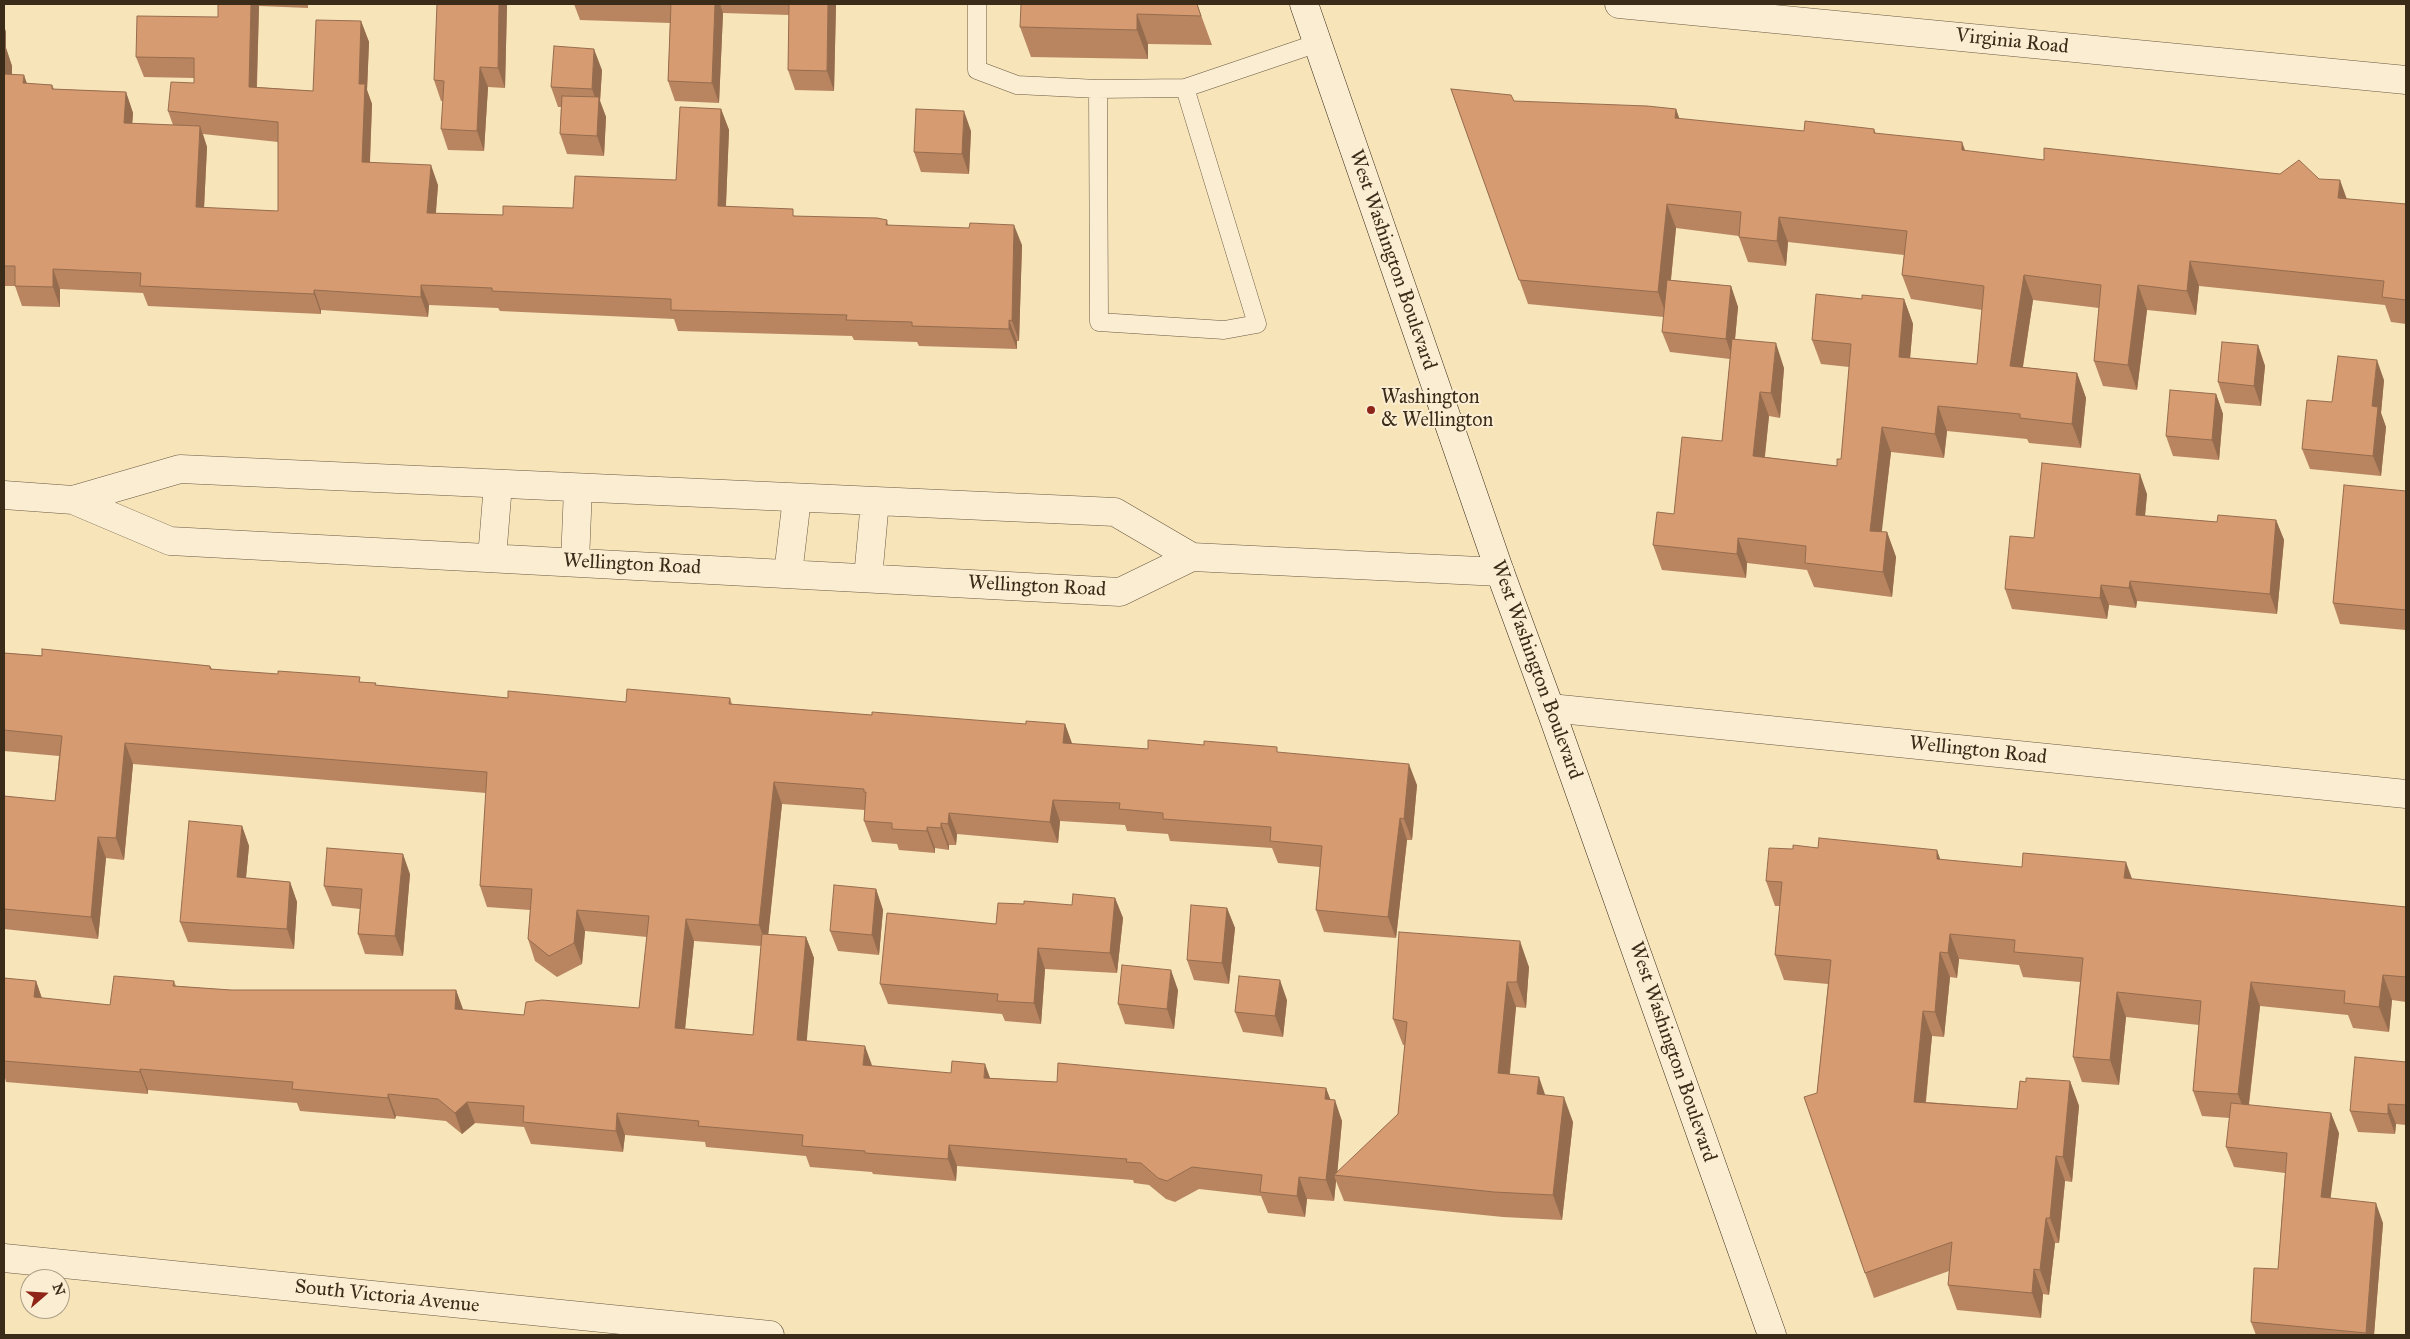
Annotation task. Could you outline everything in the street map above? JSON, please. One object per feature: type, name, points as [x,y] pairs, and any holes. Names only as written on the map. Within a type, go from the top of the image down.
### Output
[{"type":"street","name":"West Washington Boulevard","points":[[1304,4],[1500,572],[1772,1335]]},
{"type":"street","name":"Virginia Road","points":[[1619,4],[2406,80]]},
{"type":"street","name":"Wellington Road","points":[[73,500],[180,469],[1114,512],[1192,557],[1500,572]]},
{"type":"street","points":[[492,558],[498,484]]},
{"type":"street","points":[[575,562],[578,488]]},
{"type":"street","name":"Wellington Road","points":[[4,495],[73,500],[170,541],[1120,592],[1192,557]]},
{"type":"street","points":[[788,574],[797,498]]},
{"type":"street","points":[[868,578],[875,501]]},
{"type":"street","name":"Wellington Road","points":[[1550,708],[2406,794]]},
{"type":"street","name":"South Victoria Avenue","points":[[4,1258],[770,1335]]},
{"type":"lane","points":[[977,4],[977,70],[1017,86],[1098,89],[1185,88],[1318,43]]},
{"type":"lane","points":[[1098,89],[1098,322],[1224,330],[1257,324],[1185,88]]},
{"type":"building","points":[[218,4],[251,4],[249,87],[313,91],[316,20],[361,21],[359,84],[365,84],[362,162],[431,165],[427,213],[503,215],[503,206],[573,208],[575,176],[676,180],[680,107],[721,109],[718,206],[793,209],[793,216],[877,218],[887,220],[886,225],[969,228],[970,223],[1014,225],[1012,321],[1009,320],[1009,329],[912,326],[912,322],[846,320],[847,315],[671,310],[671,299],[492,291],[492,288],[421,285],[421,297],[314,290],[314,294],[140,286],[141,273],[53,269],[53,287],[15,286],[15,266],[4,266],[4,74],[24,75],[23,83],[52,85],[52,89],[126,92],[124,123],[200,126],[196,207],[278,211],[278,122],[168,111],[171,82],[194,83],[194,58],[136,57],[137,16],[218,17]]},
{"type":"building","points":[[437,4],[499,4],[498,68],[480,67],[477,131],[441,129],[444,81],[434,80]]},
{"type":"building","points":[[671,4],[715,4],[712,83],[668,81]]},
{"type":"building","points":[[789,4],[828,4],[827,71],[788,70]]},
{"type":"building","points":[[1021,4],[1197,4],[1201,16],[1137,14],[1137,30],[1020,27]]},
{"type":"building","points":[[554,46],[594,49],[592,89],[551,87]]},
{"type":"building","points":[[1451,89],[1511,95],[1514,101],[1647,106],[1676,109],[1675,118],[1804,131],[1805,121],[1874,129],[1874,133],[1962,142],[1962,150],[2044,160],[2044,148],[2280,174],[2299,160],[2319,179],[2340,180],[2338,198],[2406,204],[2406,300],[2382,297],[2384,281],[2190,261],[2187,291],[2138,285],[2128,365],[2094,361],[2101,285],[2024,275],[2010,366],[2077,373],[2072,424],[2020,418],[2020,414],[1938,406],[1935,434],[1882,427],[1870,531],[1887,532],[1883,572],[1805,563],[1806,546],[1738,538],[1737,554],[1653,545],[1657,512],[1674,514],[1682,437],[1722,441],[1732,339],[1776,343],[1771,393],[1760,392],[1753,456],[1837,466],[1837,459],[1841,459],[1851,344],[1812,340],[1816,294],[1862,299],[1862,295],[1904,299],[1899,357],[1977,364],[1984,286],[1902,275],[1907,231],[1779,217],[1777,241],[1739,237],[1741,212],[1667,204],[1658,292],[1519,280]]},
{"type":"building","points":[[562,96],[599,97],[597,136],[560,134]]},
{"type":"building","points":[[916,109],[964,111],[962,154],[914,152]]},
{"type":"building","points":[[1667,280],[1731,286],[1726,339],[1662,332]]},
{"type":"building","points":[[2222,342],[2258,345],[2254,386],[2218,382]]},
{"type":"building","points":[[2338,356],[2377,360],[2372,406],[2378,407],[2373,456],[2302,449],[2307,400],[2332,402]]},
{"type":"building","points":[[2170,390],[2216,394],[2212,440],[2166,436]]},
{"type":"building","points":[[2042,463],[2140,474],[2136,515],[2217,522],[2218,515],[2276,520],[2270,594],[2130,581],[2129,588],[2101,585],[2100,598],[2005,589],[2010,536],[2034,538]]},
{"type":"building","points":[[2344,485],[2406,491],[2406,610],[2333,603]]},
{"type":"building","points":[[42,649],[210,666],[210,669],[278,674],[278,671],[360,677],[359,682],[376,683],[375,685],[508,698],[508,691],[626,702],[627,689],[730,698],[729,704],[872,715],[872,712],[1026,724],[1026,721],[1065,724],[1063,743],[1148,749],[1148,740],[1204,745],[1204,741],[1277,747],[1277,752],[1409,764],[1404,819],[1400,818],[1388,917],[1316,910],[1322,846],[1270,841],[1271,827],[1163,819],[1163,813],[1119,809],[1120,803],[1053,800],[1050,822],[949,813],[948,824],[941,823],[941,828],[927,827],[927,831],[892,829],[892,823],[864,821],[866,792],[864,792],[864,789],[774,782],[759,925],[686,919],[675,1028],[753,1035],[762,934],[806,937],[797,1040],[865,1046],[863,1065],[951,1073],[952,1061],[985,1064],[984,1078],[1057,1082],[1058,1063],[1326,1088],[1325,1099],[1335,1100],[1326,1180],[1299,1177],[1297,1196],[1260,1192],[1262,1175],[1192,1167],[1167,1181],[1158,1178],[1141,1163],[1126,1162],[1127,1159],[949,1145],[948,1159],[865,1153],[865,1151],[802,1146],[803,1135],[698,1126],[699,1121],[617,1113],[616,1131],[523,1122],[524,1106],[467,1102],[455,1113],[438,1099],[388,1094],[388,1098],[292,1089],[293,1082],[140,1069],[140,1072],[4,1061],[4,978],[36,981],[34,997],[110,1005],[114,976],[174,981],[173,986],[231,990],[456,990],[455,1009],[524,1015],[526,1002],[542,1000],[639,1008],[649,916],[577,910],[574,943],[549,956],[528,939],[532,889],[480,886],[487,772],[125,743],[116,838],[98,837],[91,917],[4,909],[4,796],[55,801],[62,736],[4,730],[4,653],[42,656]]},
{"type":"building","points":[[189,821],[242,826],[237,877],[290,882],[287,929],[180,922]]},
{"type":"building","points":[[1819,838],[1937,850],[1937,859],[2022,867],[2023,853],[2126,862],[2124,878],[2406,907],[2406,977],[2383,975],[2379,1007],[2344,1003],[2345,991],[2251,982],[2238,1094],[2193,1091],[2201,1001],[2117,992],[2110,1060],[2073,1057],[2083,958],[2014,952],[2015,940],[1950,934],[1948,953],[1940,952],[1935,1012],[1923,1011],[1914,1102],[2017,1109],[2020,1081],[2026,1082],[2026,1078],[2070,1081],[2063,1157],[2056,1156],[2050,1218],[2046,1218],[2040,1270],[2034,1269],[2032,1293],[1948,1285],[1952,1242],[1865,1273],[1804,1097],[1817,1093],[1831,960],[1775,955],[1782,882],[1766,881],[1769,848],[1793,849],[1793,845],[1818,848]]},
{"type":"building","points":[[327,848],[403,854],[395,936],[358,934],[362,889],[324,886]]},
{"type":"building","points":[[834,885],[876,889],[872,935],[830,931]]},
{"type":"building","points":[[1073,894],[1115,898],[1110,953],[1038,948],[1034,1003],[997,1001],[998,994],[880,984],[887,913],[996,924],[998,903],[1024,904],[1024,901],[1072,905]]},
{"type":"building","points":[[1191,905],[1227,908],[1222,963],[1187,960]]},
{"type":"building","points":[[1399,932],[1520,941],[1517,982],[1507,982],[1498,1073],[1539,1077],[1537,1094],[1564,1097],[1553,1195],[1494,1192],[1334,1175],[1398,1114],[1407,1022],[1393,1019]]},
{"type":"building","points":[[1122,965],[1171,970],[1167,1009],[1118,1004]]},
{"type":"building","points":[[1239,976],[1280,980],[1275,1016],[1235,1012]]},
{"type":"building","points":[[2355,1057],[2406,1062],[2406,1105],[2388,1104],[2388,1114],[2350,1111]]},
{"type":"building","points":[[2231,1103],[2331,1113],[2321,1197],[2376,1203],[2366,1333],[2251,1322],[2254,1268],[2278,1269],[2287,1153],[2226,1147]]},
{"type":"place","name":"Washington & Wellington","points":[[1371,410]]}]
